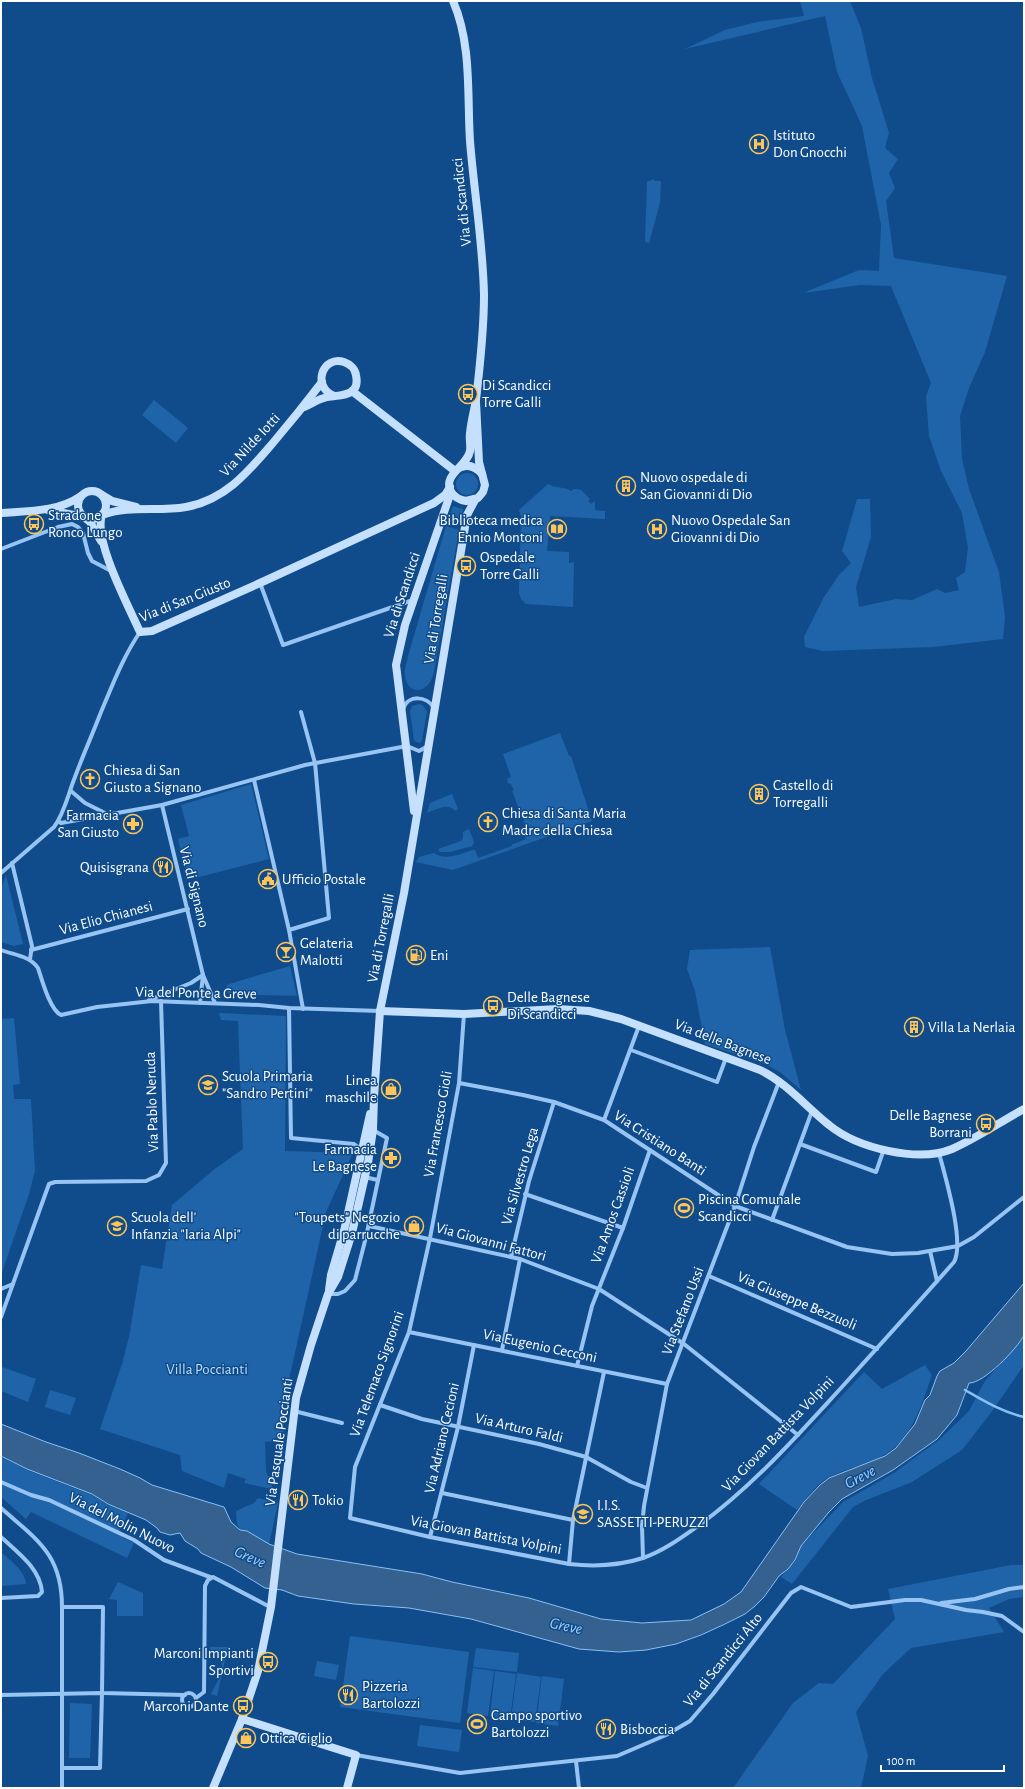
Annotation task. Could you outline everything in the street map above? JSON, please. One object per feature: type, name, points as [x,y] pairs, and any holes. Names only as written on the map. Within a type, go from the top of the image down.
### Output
[{"type":"main road","name":"Via di Scandicci","points":[[407,746],[396,665],[405,625],[451,490],[451,478],[464,464],[470,452],[470,434],[476,402],[484,295],[479,216],[470,140],[464,37],[453,1]]},
{"type":"main road","name":"Via Nilde Iotti","points":[[102,515],[110,512],[143,508],[165,509],[187,507],[210,500],[243,477],[303,408],[322,382],[322,373],[326,367],[333,362],[345,362],[352,367],[357,377],[352,391],[342,396],[334,396],[318,400],[303,408]]},
{"type":"main road","points":[[322,382],[325,390],[334,396]]},
{"type":"main road","points":[[352,391],[457,470],[463,466],[470,466],[477,469],[482,474]]},
{"type":"main road","name":"Via di Scandicci","points":[[475,500],[484,489],[485,482],[479,462],[476,402]]},
{"type":"main road","points":[[451,490],[462,501],[475,500]]},
{"type":"main road","name":"Via di San Giusto","points":[[140,632],[152,631],[260,584],[434,503],[451,490]]},
{"type":"main road","points":[[1,514],[45,510],[72,502],[82,495],[92,491],[102,495],[106,500],[107,505],[102,515],[100,525],[103,544]]},
{"type":"main road","points":[[82,495],[78,506],[84,517],[90,522],[103,544],[140,632]]},
{"type":"main road","name":"Via Nilde Iotti","points":[[102,495],[118,502],[143,508]]},
{"type":"main road","name":"Via di Torregalli","points":[[380,1011],[398,926],[467,515],[475,500]]},
{"type":"main road","points":[[45,510],[94,519],[102,515]]},
{"type":"main road","name":"Via di Torregalli","points":[[407,746],[416,822]]},
{"type":"main road","name":"Via delle Bagnese","points":[[380,1011],[464,1014],[572,1010],[603,1014],[760,1070],[779,1082],[829,1125],[847,1137],[872,1146],[917,1154],[952,1149],[1024,1109]]},
{"type":"main road","name":"Via Pasquale Poccianti","points":[[328,1294],[338,1276],[352,1233],[374,1130],[374,1097],[380,1011]]},
{"type":"main road","name":"Via Pasquale Poccianti","points":[[213,1788],[242,1719],[258,1671],[271,1607],[282,1526],[294,1411],[306,1361],[328,1294],[331,1275],[344,1231],[374,1097]]},
{"type":"main road","points":[[242,1719],[356,1755],[347,1788]]},
{"type":"street","points":[[1,549],[58,527],[72,524],[78,527],[83,533],[92,562],[114,573]]},
{"type":"street","points":[[260,584],[282,645],[414,600]]},
{"type":"street","name":"Via di San Giusto","points":[[1,873],[54,827],[58,821],[122,663],[140,632]]},
{"type":"street","points":[[402,710],[408,702],[420,698],[430,703],[435,710]]},
{"type":"street","points":[[289,930],[329,918],[315,763],[301,712]]},
{"type":"street","points":[[58,821],[61,823],[162,805],[315,763],[407,746],[412,750],[419,751],[428,745]]},
{"type":"street","points":[[254,780],[289,930],[303,1009]]},
{"type":"street","points":[[71,791],[85,803],[109,815]]},
{"type":"street","name":"Via di Signano","points":[[162,805],[203,975]]},
{"type":"street","points":[[1,950],[30,959],[32,946],[12,862]]},
{"type":"street","name":"Via Elio Chianesi","points":[[31,950],[188,909]]},
{"type":"street","name":"Via del Ponte a Greve","points":[[30,959],[38,968],[52,1004],[61,1015],[97,1007],[145,1001],[303,1009],[380,1011]]},
{"type":"street","points":[[145,1001],[191,983],[203,975]]},
{"type":"street","points":[[200,1003],[203,975]]},
{"type":"street","points":[[203,975],[215,1004]]},
{"type":"street","name":"Via Pablo Neruda","points":[[1,1317],[49,1184],[55,1182],[146,1181],[159,1175],[166,1163],[161,1001]]},
{"type":"street","points":[[289,1008],[291,1138],[354,1144],[362,1150]]},
{"type":"street","name":"Via Francesco Gioli","points":[[430,1238],[459,1083],[464,1014]]},
{"type":"street","points":[[604,1120],[639,1026]]},
{"type":"street","points":[[631,1050],[717,1082],[726,1058]]},
{"type":"street","name":"Via Stefano Ussi","points":[[643,1558],[642,1526],[647,1488],[667,1384],[684,1344],[735,1206],[754,1147],[779,1082]]},
{"type":"street","name":"Via Cristiano Banti","points":[[459,1083],[554,1102],[604,1120],[735,1206],[847,1247],[892,1254],[918,1253],[958,1246]]},
{"type":"street","name":"Via Silvestro Lega","points":[[511,1257],[525,1194],[554,1102]]},
{"type":"street","points":[[772,1220],[812,1111]]},
{"type":"street","points":[[328,1294],[341,1293],[353,1283],[369,1226],[387,1138],[374,1130]]},
{"type":"street","points":[[800,1144],[876,1172],[885,1149]]},
{"type":"street","name":"Via Amos Cassioli","points":[[577,1366],[586,1326],[623,1228],[650,1150]]},
{"type":"street","points":[[939,1152],[952,1207],[958,1246],[974,1237],[1024,1197]]},
{"type":"street","points":[[355,1180],[357,1178],[364,1177],[378,1180]]},
{"type":"street","points":[[525,1194],[623,1228]]},
{"type":"street","name":"Via Giovanni Fattori","points":[[369,1226],[430,1238],[520,1259],[599,1289],[684,1344],[798,1435]]},
{"type":"street","name":"Via Telemaco Signorini","points":[[350,1518],[355,1467],[409,1332],[430,1238]]},
{"type":"street","name":"Via Giovan Battista Volpini","points":[[350,1518],[430,1537],[569,1564],[598,1566],[619,1564],[643,1558],[684,1536],[715,1513],[740,1492],[798,1435],[954,1262],[958,1254],[958,1246]]},
{"type":"street","points":[[930,1250],[937,1280]]},
{"type":"street","points":[[502,1350],[520,1259]]},
{"type":"street","name":"Via Giuseppe Bezzuoli","points":[[709,1276],[876,1349]]},
{"type":"street","points":[[1,1290],[13,1283]]},
{"type":"street","name":"Via Eugenio Cecconi","points":[[409,1332],[667,1384]]},
{"type":"street","name":"Via Adriano Cecioni","points":[[430,1537],[458,1426],[474,1345]]},
{"type":"street","points":[[569,1564],[573,1520],[604,1372]]},
{"type":"street","name":"Via Arturo Faldi","points":[[380,1405],[422,1419],[539,1444],[586,1457],[631,1482],[647,1488]]},
{"type":"street","points":[[294,1411],[342,1423]]},
{"type":"street","name":"Via del Molin Nuovo","points":[[1,1482],[31,1495],[49,1500],[134,1540],[164,1560],[207,1574],[210,1577],[232,1586],[271,1607]]},
{"type":"street","points":[[442,1493],[573,1520]]},
{"type":"street","points":[[1,1508],[41,1544],[53,1560],[59,1574],[62,1589],[62,1788]]},
{"type":"street","points":[[1,1537],[28,1561],[39,1580],[42,1592],[38,1596],[1,1598]]},
{"type":"street","points":[[185,1695],[183,1701],[185,1705],[189,1707],[195,1704],[196,1698],[204,1692],[206,1586],[210,1577]]},
{"type":"street","points":[[938,1603],[975,1598],[1009,1589],[1024,1587]]},
{"type":"street","name":"Via di Scandicci Alto","points":[[356,1755],[460,1773],[623,1754],[666,1735],[690,1721],[713,1694],[791,1593],[798,1588],[807,1588],[851,1607],[904,1600],[921,1600],[938,1603],[1002,1616],[1024,1632]]},
{"type":"street","points":[[62,1607],[103,1607],[100,1768],[62,1768]]},
{"type":"street","points":[[1,1695],[61,1693],[185,1695],[191,1693],[196,1698]]},
{"type":"street","points":[[576,1760],[579,1788]]},
{"type":"green space","points":[[800,1],[850,1],[861,28],[872,78],[889,133],[885,148],[898,159],[889,173],[895,188],[886,201],[894,258],[1007,276],[985,352],[969,388],[960,416],[962,459],[969,489],[999,572],[1005,617],[1003,639],[933,647],[823,651],[805,647],[804,637],[824,597],[839,575],[851,563],[842,551],[857,499],[870,499],[871,537],[856,587],[859,607],[896,599],[912,600],[937,589],[945,593],[959,590],[956,578],[965,572],[968,548],[962,513],[941,471],[929,436],[926,396],[931,383],[891,286],[860,285],[803,293],[859,270],[879,271],[881,225],[862,126],[837,72],[825,16],[685,49],[725,30],[757,22],[804,16]]},
{"type":"green space","points":[[654,179],[655,181],[661,181],[660,203],[649,243],[645,242],[647,182]]},
{"type":"green space","points":[[154,400],[188,428],[176,443],[142,415]]},
{"type":"green space","points":[[463,473],[471,473],[478,480],[478,488],[471,495],[463,495],[456,488],[456,480]]},
{"type":"green space","points":[[548,484],[566,488],[571,491],[574,489],[581,490],[590,499],[588,501],[591,504],[595,501],[595,510],[605,511],[605,519],[550,516],[547,551],[569,552],[569,563],[574,562],[573,607],[526,604],[521,599],[519,593],[521,516],[519,510]]},
{"type":"green space","points":[[453,506],[463,509],[461,526],[447,523]]},
{"type":"green space","points":[[446,526],[459,530],[434,672],[428,685],[423,689],[418,690],[410,687],[407,682],[405,668]]},
{"type":"green space","points":[[419,704],[422,705],[427,711],[422,740],[420,743],[414,740],[410,711],[412,706]]},
{"type":"green space","points":[[560,733],[569,756],[571,756],[592,821],[453,870],[416,862],[419,857],[434,853],[448,857],[472,850],[475,850],[478,858],[512,846],[511,845],[526,839],[524,832],[526,830],[522,814],[512,791],[514,790],[511,784],[508,783],[507,779],[511,777],[503,754]]},
{"type":"green space","points":[[251,784],[269,859],[188,880],[178,839],[189,836],[181,805]]},
{"type":"green space","points":[[452,794],[458,809],[455,811],[452,808],[445,807],[427,813],[430,803]]},
{"type":"green space","points":[[469,829],[474,842],[472,846],[450,852],[440,852],[438,849],[461,841],[463,838],[463,832]]},
{"type":"green space","points":[[6,875],[23,944],[14,946],[1,942],[1,889]]},
{"type":"green space","points":[[770,947],[785,1030],[801,1090],[780,1072],[765,1064],[705,1044],[695,991],[687,969],[690,950]]},
{"type":"green space","points":[[290,966],[297,996],[230,994],[225,991],[229,984]]},
{"type":"green space","name":"Villa Poccianti","points":[[219,1013],[286,1016],[285,1151],[353,1153],[326,1212],[285,1398],[283,1440],[265,1442],[266,1471],[268,1476],[272,1476],[272,1489],[244,1483],[246,1479],[228,1473],[224,1488],[182,1471],[180,1455],[100,1429],[122,1364],[129,1337],[141,1265],[162,1269],[172,1205],[216,1168],[243,1149],[238,1021],[221,1020]]},
{"type":"green space","points":[[14,1018],[20,1084],[13,1085],[14,1099],[31,1099],[35,1171],[29,1194],[1,1275],[1,1019]]},
{"type":"green space","points":[[1024,1335],[1024,1365],[990,1414],[962,1450],[912,1482],[864,1501],[853,1507],[792,1584],[781,1577],[796,1560],[801,1546],[843,1502],[894,1473],[939,1440],[969,1411],[985,1381]]},
{"type":"green space","points":[[925,1365],[932,1375],[918,1413],[903,1439],[889,1452],[873,1460],[837,1473],[824,1480],[797,1510],[759,1484],[864,1372],[882,1389]]},
{"type":"green space","points":[[2,1367],[36,1379],[28,1402],[1,1391]]},
{"type":"green space","points":[[50,1390],[76,1398],[70,1415],[45,1407]]},
{"type":"green space","points":[[1,1457],[27,1470],[92,1495],[108,1505],[128,1513],[119,1532],[123,1538],[134,1543],[127,1558],[31,1512],[26,1519],[1,1497]]},
{"type":"green space","points":[[258,1498],[278,1503],[269,1544],[247,1531],[240,1530],[237,1524],[236,1511],[254,1503]]},
{"type":"green space","points":[[1,1552],[13,1562],[23,1575],[26,1584],[1,1586]]},
{"type":"green space","points":[[1011,1565],[1024,1565],[1024,1597],[1009,1599],[989,1608],[1004,1632],[911,1648],[883,1674],[856,1712],[868,1756],[861,1788],[733,1788],[793,1703],[819,1683],[833,1684],[895,1619],[888,1589]]},
{"type":"green space","points":[[118,1582],[143,1593],[143,1616],[117,1616],[117,1600],[109,1599]]},
{"type":"green space","points":[[350,1636],[469,1652],[460,1723],[340,1707]]},
{"type":"green space","points":[[210,1647],[228,1647],[217,1696],[211,1694],[220,1676],[222,1666],[218,1656],[210,1654]]},
{"type":"green space","points":[[476,1648],[519,1653],[517,1672],[473,1667]]},
{"type":"green space","points":[[317,1661],[339,1665],[336,1680],[314,1676]]},
{"type":"green space","points":[[473,1668],[494,1671],[488,1716],[467,1713]]},
{"type":"green space","points":[[495,1671],[516,1674],[510,1719],[490,1716]]},
{"type":"green space","points":[[517,1673],[541,1677],[535,1722],[511,1719]]},
{"type":"green space","points":[[542,1676],[564,1679],[558,1726],[536,1723]]},
{"type":"green space","points":[[70,1703],[92,1704],[90,1758],[69,1758]]},
{"type":"green space","points":[[420,1725],[462,1730],[459,1752],[417,1746]]},
{"type":"water","name":"Greve","points":[[1024,1283],[1024,1335],[1008,1356],[991,1372],[975,1382],[969,1383],[957,1415],[937,1439],[893,1470],[842,1499],[829,1512],[801,1546],[795,1560],[788,1569],[779,1576],[764,1597],[745,1614],[701,1635],[676,1644],[646,1650],[619,1652],[579,1649],[471,1619],[409,1608],[354,1604],[298,1596],[282,1590],[265,1588],[231,1567],[201,1553],[198,1549],[185,1541],[180,1533],[170,1535],[160,1532],[146,1520],[108,1504],[92,1494],[27,1469],[1,1456],[1,1424],[120,1469],[152,1485],[224,1507],[231,1522],[240,1530],[247,1531],[269,1544],[297,1554],[422,1574],[452,1582],[529,1598],[601,1619],[642,1623],[691,1620],[724,1604],[741,1592],[804,1502],[820,1485],[829,1478],[885,1456],[896,1448],[915,1424],[940,1371],[954,1363],[966,1351]]},
{"type":"waterway","points":[[965,1390],[1001,1409],[1024,1417]]},
{"type":"place","name":"Istituto Don Gnocchi","points":[[759,144]]},
{"type":"place","name":"Di Scandicci Torre Galli","points":[[468,394]]},
{"type":"place","name":"Nuovo ospedale di San Giovanni di Dio","points":[[626,486]]},
{"type":"place","name":"Stradone Ronco Lungo","points":[[34,524]]},
{"type":"place","name":"Biblioteca medica Ennio Montoni","points":[[557,529]]},
{"type":"place","name":"Nuovo Ospedale San Giovanni di Dio","points":[[657,529]]},
{"type":"place","name":"Ospedale Torre Galli","points":[[466,566]]},
{"type":"place","name":"Chiesa di San Giusto a Signano","points":[[90,779]]},
{"type":"place","name":"Castello di Torregalli","points":[[759,794]]},
{"type":"place","name":"Chiesa di Santa Maria Madre della Chiesa","points":[[488,822]]},
{"type":"place","name":"Farmacia San Giusto","points":[[133,824]]},
{"type":"place","name":"Quisisgrana","points":[[163,867]]},
{"type":"place","name":"Ufficio Postale","points":[[268,879]]},
{"type":"place","name":"Gelateria Malotti","points":[[286,952]]},
{"type":"place","name":"Eni","points":[[416,955]]},
{"type":"place","name":"Delle Bagnese Di Scandicci","points":[[493,1006]]},
{"type":"place","name":"Villa La Nerlaia","points":[[914,1027]]},
{"type":"place","name":"Scuola Primaria \"Sandro Pertini\"","points":[[208,1085]]},
{"type":"place","name":"Linea maschile","points":[[391,1089]]},
{"type":"place","name":"Delle Bagnese Borrani","points":[[986,1124]]},
{"type":"place","name":"Farmacia Le Bagnese","points":[[391,1158]]},
{"type":"place","name":"Piscina Comunale Scandicci","points":[[684,1208]]},
{"type":"place","name":"Scuola dell' Infanzia \"Iaria Alpi\"","points":[[117,1226]]},
{"type":"place","name":"\"Toupets\" Negozio di parrucche","points":[[414,1226]]},
{"type":"place","name":"Tokio","points":[[298,1500]]},
{"type":"place","name":"I.I.S. SASSETTI-PERUZZI","points":[[583,1514]]},
{"type":"place","name":"Marconi Impianti Sportivi","points":[[268,1662]]},
{"type":"place","name":"Pizzeria Bartolozzi","points":[[348,1695]]},
{"type":"place","name":"Marconi Dante","points":[[243,1706]]},
{"type":"place","name":"Campo sportivo Bartolozzi","points":[[477,1724]]},
{"type":"place","name":"Bisboccia","points":[[606,1729]]},
{"type":"place","name":"Ottica Giglio","points":[[246,1738]]}]
